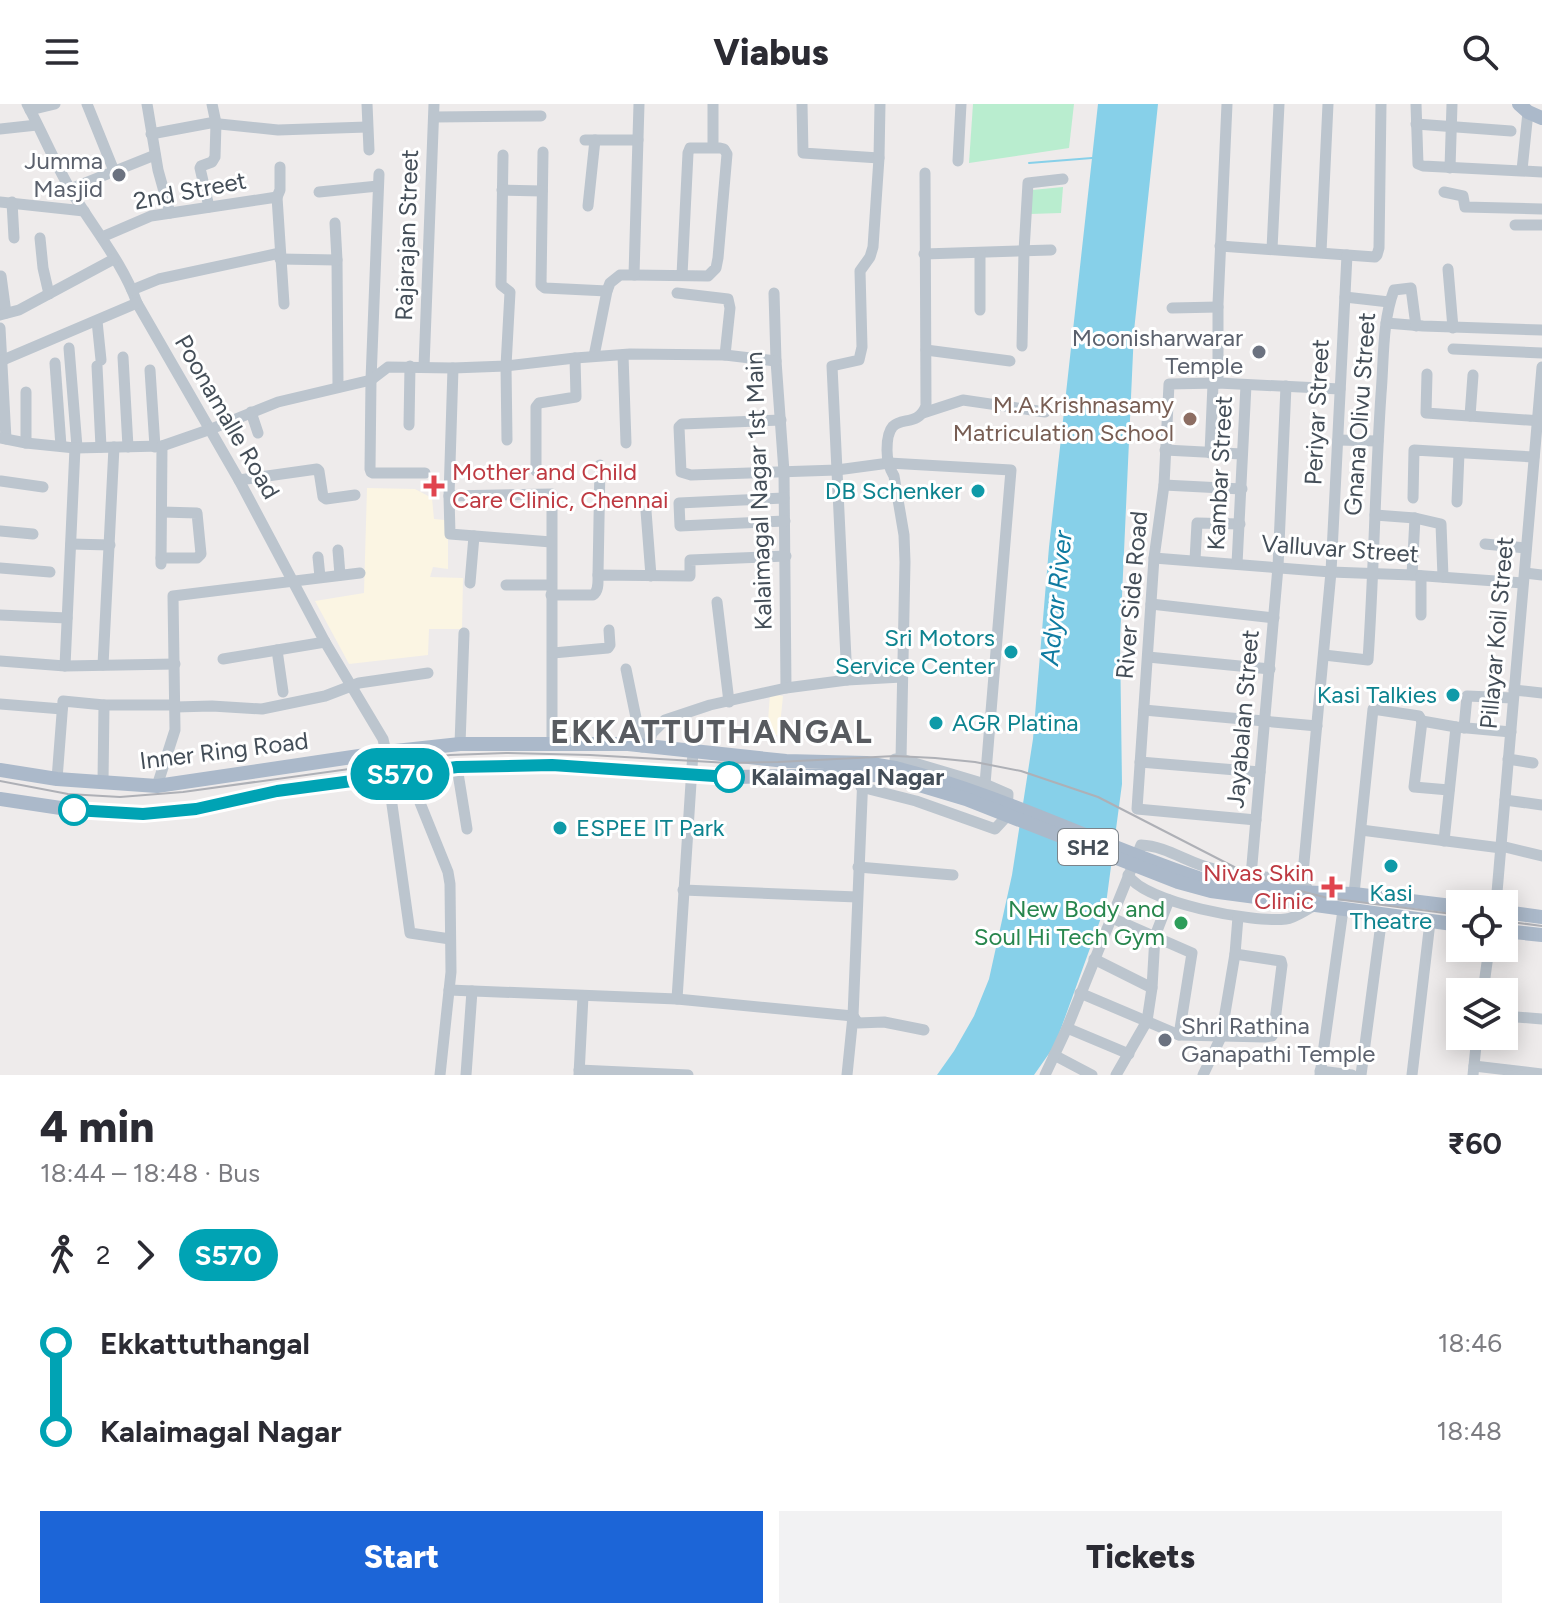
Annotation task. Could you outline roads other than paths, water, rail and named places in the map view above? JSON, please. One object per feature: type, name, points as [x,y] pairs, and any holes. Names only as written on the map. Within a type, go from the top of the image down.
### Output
[{"type":"main road","name":"Inner Ring Road","points":[[0,770],[57,779],[157,786],[460,744],[628,744],[786,761],[863,775]]},
{"type":"main road","name":"Inner Ring Road","points":[[0,799],[74,810],[143,814],[196,809],[277,791],[457,767],[552,765],[729,777],[863,775],[894,767]]},
{"type":"main road","name":"SH2","points":[[894,767],[977,793],[1198,878],[1303,895],[1354,894],[1446,905]]},
{"type":"main road","name":"SH2","points":[[1303,895],[1343,910],[1446,924]]},
{"type":"main road","points":[[1518,914],[1542,917]]},
{"type":"main road","points":[[1518,932],[1542,935]]},
{"type":"street","points":[[29,107],[55,104]]},
{"type":"street","points":[[87,104],[114,171]]},
{"type":"street","points":[[147,104],[158,170],[170,213]]},
{"type":"street","points":[[209,207],[200,168],[215,157],[216,123],[212,104]]},
{"type":"street","points":[[367,104],[369,150]]},
{"type":"street","points":[[634,275],[639,104]]},
{"type":"street","points":[[713,104],[713,147]]},
{"type":"street","points":[[802,104],[803,153],[879,158]]},
{"type":"street","points":[[847,680],[832,366],[859,360],[862,347],[860,271],[873,247],[880,104]]},
{"type":"street","points":[[958,161],[961,104]]},
{"type":"street","points":[[1210,453],[1227,104]]},
{"type":"street","points":[[1272,249],[1279,104]]},
{"type":"street","points":[[1321,252],[1328,104]]},
{"type":"street","points":[[1220,246],[1375,257],[1379,248],[1381,104],[1369,104]]},
{"type":"street","points":[[1416,104],[1418,164],[1542,172]]},
{"type":"street","points":[[1450,168],[1452,104]]},
{"type":"street","name":"Poonamalle Road","points":[[29,107],[70,189],[102,237],[211,429],[325,642],[383,739],[386,752]]},
{"type":"street","points":[[434,110],[541,116]]},
{"type":"street","name":"Rajarajan Street","points":[[424,367],[434,110]]},
{"type":"street","points":[[1522,170],[1530,111]]},
{"type":"street","points":[[151,134],[216,123],[278,130],[367,127]]},
{"type":"street","points":[[1416,124],[1511,131]]},
{"type":"street","points":[[0,129],[37,125]]},
{"type":"street","points":[[588,206],[590,140],[638,140]]},
{"type":"street","points":[[594,356],[607,291],[610,283],[620,275],[708,276],[713,273],[718,258],[727,154],[724,149],[690,148],[688,153],[682,275]]},
{"type":"street","points":[[543,152],[541,285],[545,288],[607,291]]},
{"type":"street","points":[[70,189],[155,155]]},
{"type":"street","points":[[503,155],[501,285],[510,292],[506,366],[507,440]]},
{"type":"street","points":[[277,197],[280,167]]},
{"type":"street","points":[[923,413],[926,406],[925,173]]},
{"type":"street","points":[[1022,346],[1028,183],[1063,179]]},
{"type":"street","points":[[319,192],[378,180],[371,472],[425,473]]},
{"type":"street","points":[[502,190],[542,191]]},
{"type":"street","points":[[1444,192],[1463,196],[1465,207],[1542,209]]},
{"type":"street","name":"2nd Street","points":[[102,237],[151,216],[277,197],[284,304]]},
{"type":"street","points":[[14,238],[6,202],[84,211]]},
{"type":"street","points":[[335,223],[338,386]]},
{"type":"street","points":[[1515,225],[1542,225]]},
{"type":"street","points":[[40,238],[49,294]]},
{"type":"street","points":[[924,254],[1051,250]]},
{"type":"street","points":[[980,253],[980,310]]},
{"type":"street","name":"Periyar Street","points":[[1303,895],[1331,572],[1347,255]]},
{"type":"street","points":[[132,290],[159,279],[280,256],[337,260]]},
{"type":"street","points":[[1,276],[3,314],[19,310],[114,259]]},
{"type":"street","points":[[1448,269],[1453,328]]},
{"type":"street","points":[[1389,302],[1394,290],[1411,288],[1416,326]]},
{"type":"street","points":[[677,293],[728,299],[730,308],[725,355]]},
{"type":"street","name":"Kalaimagal Nagar 1st Main","points":[[774,293],[784,472],[786,688]]},
{"type":"street","name":"Gnana Olivu Street","points":[[1324,655],[1368,660],[1378,441],[1389,302],[1345,297]]},
{"type":"street","points":[[3,360],[137,303]]},
{"type":"street","points":[[1172,308],[1218,307]]},
{"type":"street","points":[[97,321],[101,447]]},
{"type":"street","points":[[1386,323],[1542,330]]},
{"type":"street","points":[[0,328],[3,439],[76,448],[158,446],[278,402],[371,380],[388,367],[506,366],[623,355],[725,355],[776,361]]},
{"type":"street","points":[[65,666],[76,448],[69,348]]},
{"type":"street","points":[[1453,349],[1542,353]]},
{"type":"street","points":[[926,350],[1010,361]]},
{"type":"street","points":[[623,355],[626,443]]},
{"type":"street","points":[[123,357],[128,447]]},
{"type":"street","points":[[536,471],[536,407],[539,403],[576,397],[575,358]]},
{"type":"street","points":[[55,363],[61,446]]},
{"type":"street","points":[[409,425],[410,366]]},
{"type":"street","name":"Pillayar Koil Street","points":[[1497,890],[1534,457],[1540,420],[1542,367]]},
{"type":"street","points":[[453,368],[450,534],[551,542]]},
{"type":"street","points":[[150,370],[162,512],[161,561],[197,558],[201,554],[197,513],[162,512]]},
{"type":"street","points":[[1427,374],[1426,413],[1540,420]]},
{"type":"street","points":[[1470,416],[1473,375]]},
{"type":"street","name":"River Side Road","points":[[1215,384],[1169,384],[1164,485],[1154,558],[1137,809],[1256,820]]},
{"type":"street","points":[[1215,384],[1340,389]]},
{"type":"street","name":"Kambar Street","points":[[1237,564],[1246,385]]},
{"type":"street","name":"Jayabalan Street","points":[[1251,876],[1278,567],[1286,386]]},
{"type":"street","points":[[26,392],[26,443]]},
{"type":"street","points":[[847,1075],[853,1016],[863,775],[916,801],[995,829],[1007,816],[1008,794],[985,784],[894,767],[902,677],[905,562],[904,535],[894,476],[889,468],[887,437],[896,423],[963,400],[1045,412]]},
{"type":"street","points":[[251,412],[258,433]]},
{"type":"street","points":[[781,420],[682,424],[679,427],[681,472],[837,470],[889,463],[1011,470],[985,784]]},
{"type":"street","points":[[1338,440],[1378,441]]},
{"type":"street","points":[[103,665],[114,447]]},
{"type":"street","points":[[1165,450],[1242,454]]},
{"type":"street","points":[[1413,498],[1414,450],[1534,457]]},
{"type":"street","points":[[1457,502],[1459,453]]},
{"type":"street","points":[[506,585],[569,595],[596,593],[600,465]]},
{"type":"street","points":[[239,480],[317,469],[323,497],[355,495]]},
{"type":"street","points":[[0,488],[0,481],[43,487]]},
{"type":"street","points":[[1164,485],[1242,489]]},
{"type":"street","points":[[449,496],[552,494],[552,745]]},
{"type":"street","points":[[784,498],[679,503],[680,526],[785,521]]},
{"type":"street","points":[[646,511],[651,576]]},
{"type":"street","points":[[1375,515],[1415,518],[1441,524],[1443,577]]},
{"type":"street","points":[[1415,518],[1416,576],[1421,615]]},
{"type":"street","points":[[1195,560],[1197,523],[1240,524]]},
{"type":"street","points":[[0,531],[33,534]]},
{"type":"street","points":[[470,583],[474,536]]},
{"type":"street","points":[[71,544],[110,545]]},
{"type":"street","points":[[1485,544],[1526,548]]},
{"type":"street","points":[[338,550],[340,575]]},
{"type":"street","points":[[598,575],[690,576],[690,560],[786,556]]},
{"type":"street","points":[[318,557],[320,577]]},
{"type":"street","name":"Valluvar Street","points":[[1154,558],[1416,576],[1524,578],[1542,575]]},
{"type":"street","points":[[0,568],[50,572]]},
{"type":"street","points":[[157,786],[175,730],[173,596],[360,573]]},
{"type":"street","points":[[717,602],[729,702]]},
{"type":"street","points":[[1151,604],[1274,618]]},
{"type":"street","points":[[0,615],[67,618]]},
{"type":"street","points":[[553,653],[608,648],[609,630]]},
{"type":"street","points":[[460,744],[464,633]]},
{"type":"street","points":[[223,659],[325,642]]},
{"type":"street","points":[[277,650],[283,692]]},
{"type":"street","points":[[1148,657],[1270,669]]},
{"type":"street","points":[[0,661],[65,666],[175,664]]},
{"type":"street","points":[[626,669],[645,747]]},
{"type":"street","points":[[0,704],[262,709],[325,696],[351,685],[428,673]]},
{"type":"street","points":[[645,747],[652,733],[665,720],[710,705],[786,688],[902,677]]},
{"type":"street","points":[[1444,841],[1449,790],[1467,696],[1542,693]]},
{"type":"street","points":[[57,779],[62,705]]},
{"type":"street","points":[[103,782],[104,705]]},
{"type":"street","points":[[1354,894],[1373,709],[1419,716],[1422,721],[1414,787],[1449,790]]},
{"type":"street","points":[[1144,710],[1317,726]]},
{"type":"street","points":[[1422,721],[1511,732]]},
{"type":"street","points":[[677,999],[693,752]]},
{"type":"street","points":[[1508,759],[1533,763]]},
{"type":"street","points":[[1140,762],[1260,772]]},
{"type":"street","points":[[457,767],[467,829]]},
{"type":"street","points":[[408,773],[450,884],[449,990],[440,1075]]},
{"type":"street","points":[[388,776],[410,933],[450,939]]},
{"type":"street","points":[[1505,800],[1542,805]]},
{"type":"street","points":[[1361,830],[1501,847],[1542,856]]},
{"type":"street","points":[[1045,1075],[1067,1028],[1080,993],[1112,918],[1128,875],[1141,845],[1211,869],[1277,877],[1303,895],[1288,919],[1238,917],[1169,900],[1141,888],[1128,875]]},
{"type":"street","points":[[858,867],[953,875]]},
{"type":"street","points":[[683,890],[857,897]]},
{"type":"street","points":[[1116,1075],[1147,1021],[1155,936],[1169,900]]},
{"type":"street","points":[[1343,910],[1320,1073],[1352,1075]]},
{"type":"street","points":[[1361,1075],[1382,916]]},
{"type":"street","points":[[1203,1075],[1221,1037],[1238,917]]},
{"type":"street","points":[[1112,918],[1192,953],[1179,1035]]},
{"type":"street","points":[[1412,1075],[1430,922]]},
{"type":"street","points":[[1080,993],[1179,1035],[1272,1036],[1281,961],[1235,954]]},
{"type":"street","points":[[1094,959],[1152,988]]},
{"type":"street","points":[[449,990],[677,999],[853,1016],[858,1023],[884,1022],[924,1030]]},
{"type":"street","points":[[466,1075],[472,991]]},
{"type":"street","points":[[583,996],[579,1072],[688,1075]]},
{"type":"street","points":[[1518,1017],[1542,1019]]},
{"type":"street","points":[[1067,1028],[1129,1054]]},
{"type":"street","points":[[1475,1050],[1473,1070],[1542,1074]]},
{"type":"street","points":[[1054,1055],[1092,1075]]},
{"type":"water","name":"Adyar River","points":[[1098,104],[1158,104],[1134,331],[1120,640],[1122,784],[1106,904],[1055,1045],[1034,1075],[937,1075],[974,1016],[989,979],[1012,875],[1033,739],[1049,547]]},
{"type":"waterway","points":[[1029,163],[1092,158]]},
{"type":"railway","points":[[0,781],[68,794],[120,797],[183,792],[450,755],[590,755],[729,763],[895,756],[935,758],[1021,771],[1098,797],[1273,884],[1328,898],[1446,913]]},
{"type":"railway","points":[[1518,923],[1542,926]]},
{"type":"place","name":"Jumma Masjid","points":[[119,175]]},
{"type":"place","name":"Moonisharwarar Temple","points":[[1259,352]]},
{"type":"place","name":"M.A.Krishnasamy Matriculation School","points":[[1190,419]]},
{"type":"place","name":"Mother and Child Care Clinic, Chennai","points":[[434,486]]},
{"type":"place","name":"DB Schenker","points":[[978,491]]},
{"type":"place","name":"Sri Motors Service Center","points":[[1011,652]]},
{"type":"place","name":"Kasi Talkies","points":[[1453,695]]},
{"type":"place","name":"AGR Platina","points":[[936,723]]},
{"type":"place","name":"Kalaimagal Nagar","points":[[729,777]]},
{"type":"place","name":"ESPEE IT Park","points":[[560,828]]},
{"type":"place","name":"Kasi Theatre","points":[[1391,866]]},
{"type":"place","name":"Nivas Skin Clinic","points":[[1332,887]]},
{"type":"place","name":"New Body and Soul Hi Tech Gym","points":[[1181,923]]},
{"type":"place","name":"Shri Rathina Ganapathi Temple","points":[[1165,1040]]},
{"type":"district","name":"EKKATTUTHANGAL","points":[[712,732]]}]
